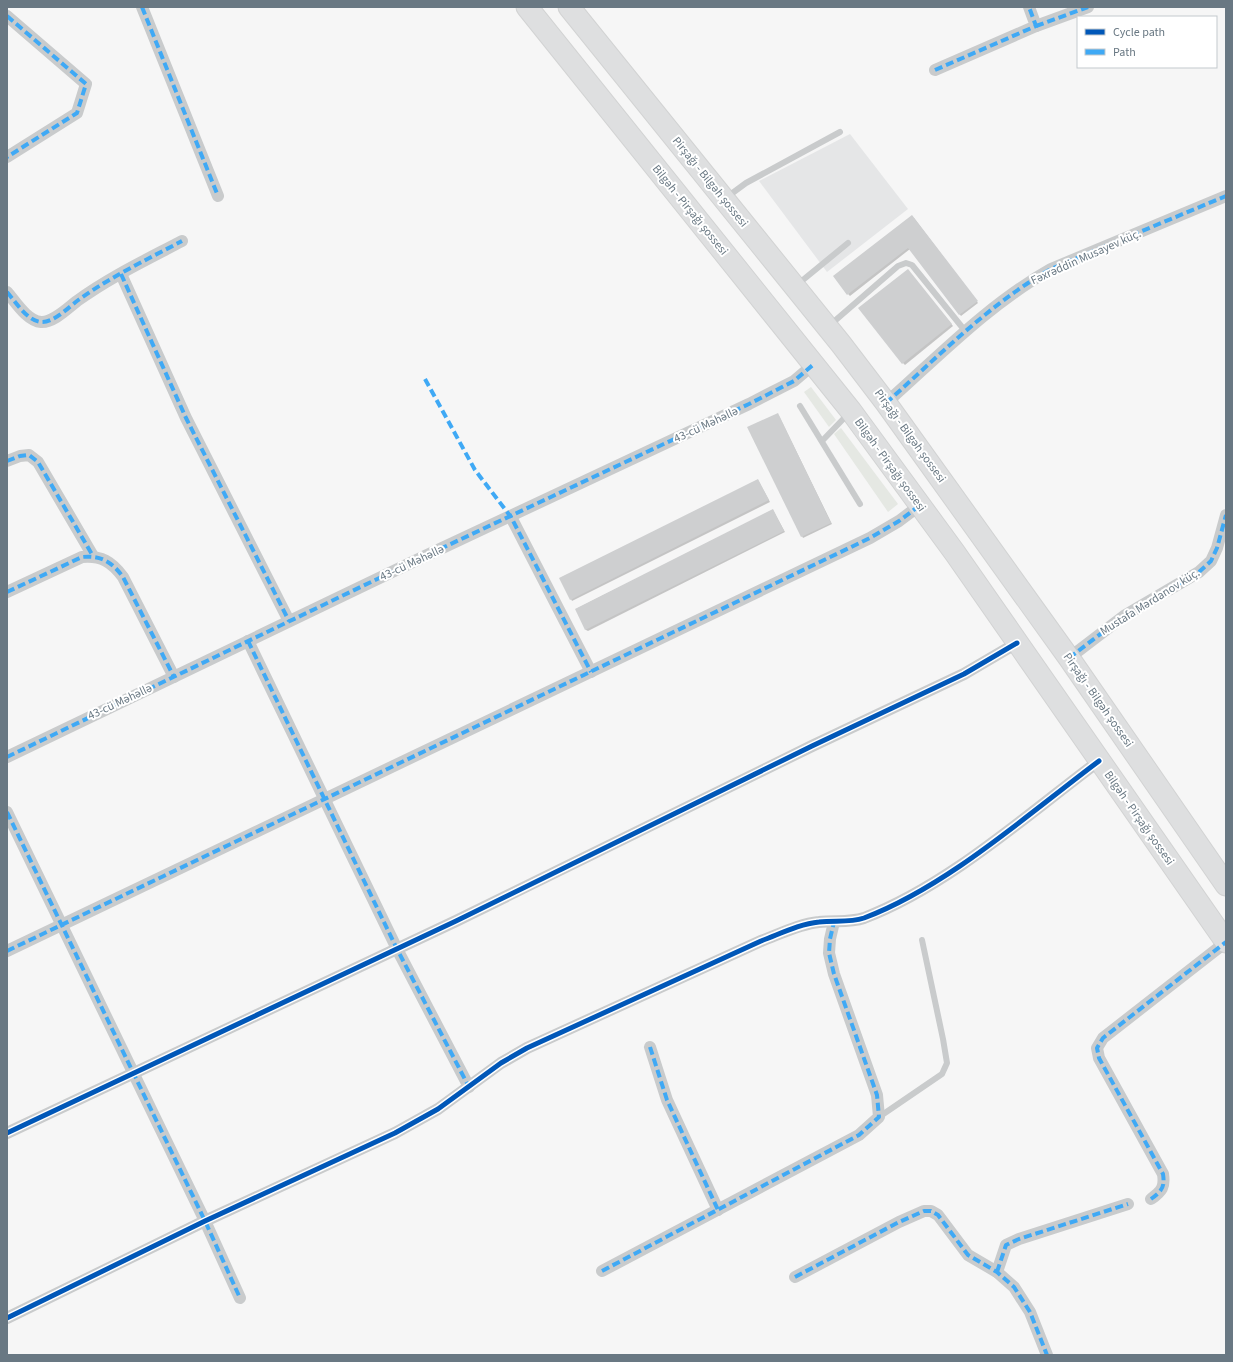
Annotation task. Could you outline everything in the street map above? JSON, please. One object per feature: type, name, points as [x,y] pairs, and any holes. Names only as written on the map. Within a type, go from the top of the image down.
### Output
[{"type":"highway","name":"Bilgəh - Pirşağı şossesi","points":[[527,7],[851,411],[1017,643],[1226,942]]},
{"type":"highway","name":"Pirşağı - Bilgəh şossesi","points":[[569,7],[795,287],[886,403],[1069,658],[1226,885]]},
{"type":"street","points":[[142,7],[218,196]]},
{"type":"street","points":[[1029,7],[1036,26]]},
{"type":"street","points":[[935,70],[1036,26],[1088,7]]},
{"type":"street","points":[[7,16],[86,84],[77,114],[7,157]]},
{"type":"street","name":"Fəxrəddin Musayev küç.","points":[[886,403],[993,307],[1018,289],[1051,270],[1226,196]]},
{"type":"street","points":[[7,292],[26,314],[35,320],[42,322],[53,318],[92,290],[182,242]]},
{"type":"street","points":[[121,274],[186,418],[289,621]]},
{"type":"street","name":"43-cü Məhəllə","points":[[7,757],[248,640],[776,392],[814,364]]},
{"type":"street","points":[[7,461],[20,456],[29,455],[38,462],[93,556]]},
{"type":"street","points":[[7,951],[870,538],[899,521],[919,506]]},
{"type":"street","name":"Mustafa Mərdanov küç.","points":[[1069,658],[1124,616],[1199,572],[1211,561],[1218,548],[1226,515]]},
{"type":"street","points":[[511,517],[591,672]]},
{"type":"street","points":[[7,592],[82,557],[93,556],[106,560],[115,566],[123,577],[174,677]]},
{"type":"street","points":[[248,640],[397,949],[469,1087]]},
{"type":"street","points":[[7,1133],[397,949],[812,746],[964,674],[1017,643]]},
{"type":"street","points":[[7,1318],[205,1221],[395,1133],[438,1109],[501,1063],[527,1048],[761,940],[819,922],[851,922],[864,918],[895,903],[950,872],[1099,761]]},
{"type":"street","points":[[7,812],[134,1072],[240,1298]]},
{"type":"street","points":[[602,1271],[859,1136],[879,1117],[877,1095],[834,974],[829,953],[830,939],[834,922]]},
{"type":"street","points":[[1152,1199],[1162,1191],[1165,1184],[1163,1174],[1099,1058],[1097,1048],[1103,1038],[1226,942]]},
{"type":"street","points":[[650,1047],[667,1100],[718,1210]]},
{"type":"street","points":[[997,1272],[1006,1245],[1128,1204]]},
{"type":"street","points":[[795,1277],[899,1222],[924,1211],[931,1211],[938,1215],[968,1255],[997,1272],[1014,1287],[1030,1312],[1047,1355]]},
{"type":"lane","points":[[724,199],[746,183],[840,132]]},
{"type":"lane","points":[[795,287],[848,243]]},
{"type":"lane","points":[[827,327],[898,266],[906,263],[912,265],[966,332]]},
{"type":"lane","points":[[800,406],[860,504]]},
{"type":"lane","points":[[822,441],[851,411]]},
{"type":"lane","points":[[879,1117],[942,1074],[947,1063],[922,940]]},
{"type":"shaded area","points":[[850,134],[908,209],[827,272],[759,181]]},
{"type":"shaded area","points":[[811,387],[836,420],[829,427],[804,392]]},
{"type":"shaded area","points":[[841,428],[898,504],[888,512],[834,434]]},
{"type":"building","points":[[912,215],[978,301],[959,315],[908,248],[847,295],[833,276]]},
{"type":"building","points":[[908,269],[952,324],[902,364],[858,308]]},
{"type":"building","points":[[778,413],[831,523],[801,537],[747,427]]},
{"type":"building","points":[[758,479],[769,500],[570,600],[559,578]]},
{"type":"building","points":[[773,509],[784,531],[585,630],[575,609]]},
{"type":"marked path","points":[[142,7],[218,196]]},
{"type":"marked path","points":[[935,70],[1036,26],[1029,7]]},
{"type":"marked path","points":[[1036,26],[1088,7]]},
{"type":"marked path","points":[[7,16],[86,84],[77,113],[7,157]]},
{"type":"marked path","points":[[886,403],[986,314],[1028,283],[1051,269],[1226,196]]},
{"type":"marked path","points":[[7,292],[31,318],[36,321],[46,322],[55,318],[77,301],[115,276],[182,241]]},
{"type":"marked path","points":[[121,274],[186,418],[289,621]]},
{"type":"marked path","points":[[7,757],[423,557],[749,404],[794,381],[814,364]]},
{"type":"marked path","points":[[425,379],[475,470],[511,517],[591,672]]},
{"type":"marked path","points":[[7,461],[20,456],[29,455],[38,462],[93,556]]},
{"type":"marked path","points":[[7,951],[870,538],[899,521],[919,506]]},
{"type":"marked path","points":[[1069,658],[1124,616],[1199,572],[1211,561],[1217,548],[1226,515]]},
{"type":"marked path","points":[[7,592],[82,557],[95,557],[106,561],[115,567],[123,577],[174,677]]},
{"type":"marked path","points":[[248,641],[397,949],[469,1087]]},
{"type":"marked path","points":[[7,812],[205,1221],[240,1298]]},
{"type":"marked path","points":[[602,1271],[859,1135],[879,1117],[877,1095],[834,974],[829,953],[830,939],[834,922]]},
{"type":"marked path","points":[[1151,1199],[1158,1194],[1163,1186],[1163,1174],[1099,1058],[1097,1048],[1103,1038],[1226,942]]},
{"type":"marked path","points":[[650,1047],[667,1100],[718,1210]]},
{"type":"marked path","points":[[997,1272],[1006,1245],[1019,1239],[1128,1204]]},
{"type":"marked path","points":[[795,1277],[899,1222],[924,1211],[931,1211],[938,1215],[968,1255],[997,1272],[1014,1287],[1030,1312],[1047,1355]]},
{"type":"cycle path","points":[[7,1133],[456,921],[812,746],[964,674],[1017,643]]},
{"type":"cycle path","points":[[7,1318],[205,1221],[395,1133],[438,1109],[501,1063],[527,1048],[761,941],[812,923],[858,920],[895,904],[957,868],[1016,826],[1099,761]]}]
